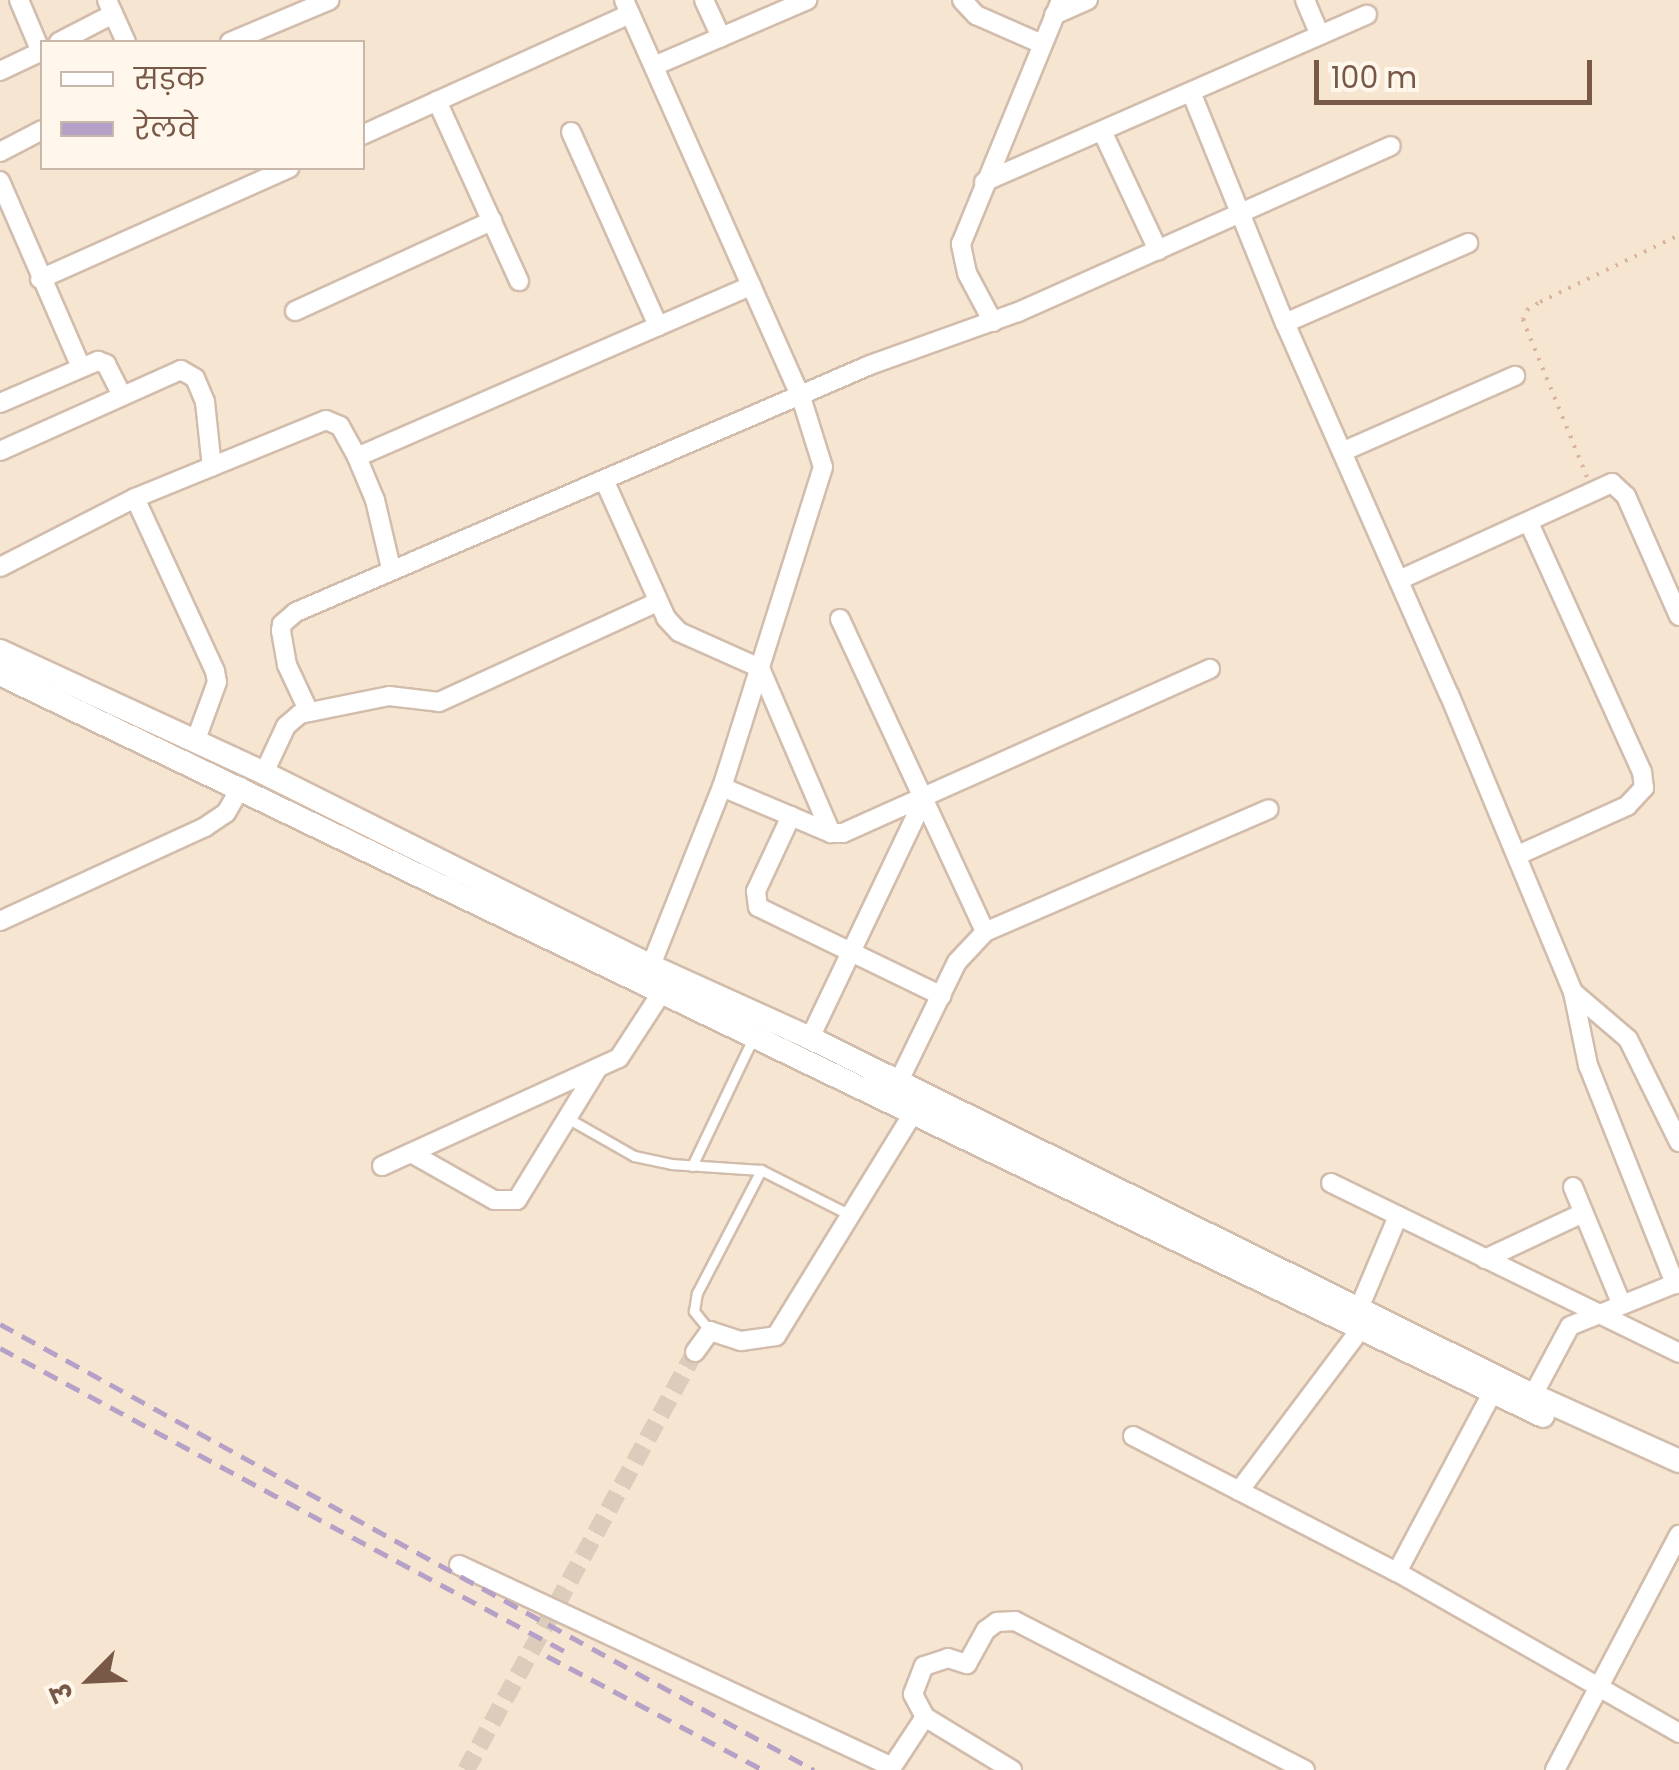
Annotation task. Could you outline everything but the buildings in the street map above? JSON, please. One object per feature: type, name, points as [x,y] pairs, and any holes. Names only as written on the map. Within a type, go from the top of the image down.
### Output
[{"type":"street","points":[[19,0],[40,47]]},
{"type":"street","points":[[235,40],[330,0]]},
{"type":"street","points":[[704,0],[721,37]]},
{"type":"street","points":[[654,66],[807,0]]},
{"type":"street","points":[[962,0],[976,15],[1042,44]]},
{"type":"street","points":[[993,322],[961,258],[966,224],[1058,8],[1088,0]]},
{"type":"street","points":[[1305,0],[1320,35]]},
{"type":"street","points":[[62,40],[110,7],[125,40]]},
{"type":"street","points":[[365,134],[438,102],[628,7],[801,397],[823,467],[722,786],[634,1041],[619,1058],[382,1166]]},
{"type":"street","points":[[984,182],[1367,15]]},
{"type":"street","points":[[0,71],[40,53]]},
{"type":"street","points":[[1190,92],[1285,324],[1518,854],[1573,992],[1588,1065],[1677,1283],[1570,1326],[1559,1339],[1533,1395]]},
{"type":"street","points":[[438,102],[519,281]]},
{"type":"street","points":[[1102,130],[1158,250]]},
{"type":"street","points":[[0,152],[40,131]]},
{"type":"street","points":[[571,132],[658,326]]},
{"type":"street","points":[[308,712],[288,665],[282,624],[296,612],[870,365],[993,322],[1391,146]]},
{"type":"street","points":[[40,279],[285,170]]},
{"type":"street","points":[[0,181],[81,367]]},
{"type":"street","points":[[295,311],[492,222]]},
{"type":"street","points":[[1285,324],[1468,242]]},
{"type":"street","points":[[357,457],[751,286]]},
{"type":"street","points":[[0,403],[81,367],[102,362],[122,395]]},
{"type":"street","points":[[0,451],[171,373],[189,372],[205,402],[212,467]]},
{"type":"street","points":[[1344,451],[1515,376]]},
{"type":"street","points":[[0,567],[136,498],[326,420],[340,426],[357,457],[375,500],[391,568]]},
{"type":"street","points":[[605,482],[657,602],[678,632],[760,668],[831,833]]},
{"type":"street","points":[[1400,580],[1612,483],[1620,488],[1675,594],[1679,616]]},
{"type":"street","points":[[136,498],[215,671],[217,682],[195,742]]},
{"type":"street","points":[[1518,854],[1628,806],[1644,788],[1642,772],[1530,523]]},
{"type":"street","points":[[264,773],[286,726],[308,712],[389,696],[440,702],[657,602]]},
{"type":"street","points":[[840,619],[985,932]]},
{"type":"street","points":[[0,651],[264,773],[754,1035],[895,1090],[1360,1318],[1492,1393],[1679,1460]]},
{"type":"street","points":[[722,786],[831,833],[856,830],[1210,669]]},
{"type":"street","points":[[0,674],[652,981],[810,1038],[895,1090],[915,1110],[1533,1395],[1679,1477]]},
{"type":"street","points":[[0,921],[205,827],[226,813],[241,788]]},
{"type":"street","points":[[810,1038],[923,801]]},
{"type":"street","points":[[895,1090],[957,962],[985,932],[1268,809]]},
{"type":"street","points":[[791,816],[754,900],[764,911],[942,996]]},
{"type":"street","points":[[1573,992],[1628,1038],[1679,1142]]},
{"type":"street","points":[[411,1152],[476,1192],[507,1202],[526,1192],[598,1067]]},
{"type":"street","points":[[694,1352],[710,1331],[741,1341],[776,1336],[915,1110]]},
{"type":"street","points":[[1331,1182],[1592,1314],[1679,1353]]},
{"type":"street","points":[[1573,1187],[1620,1303]]},
{"type":"street","points":[[1485,1260],[1583,1213]]},
{"type":"street","points":[[1239,1491],[1360,1318],[1398,1216]]},
{"type":"street","points":[[1397,1572],[1492,1393]]},
{"type":"street","points":[[1133,1436],[1397,1572],[1679,1733]]},
{"type":"street","points":[[1563,1767],[1596,1688],[1679,1535]]},
{"type":"street","points":[[459,1565],[892,1768],[925,1717]]},
{"type":"street","points":[[1012,1770],[925,1717],[914,1694],[924,1666],[948,1658],[967,1664],[986,1630],[997,1622],[1015,1621],[1305,1770]]},
{"type":"lane","points":[[692,1166],[754,1035]]},
{"type":"lane","points":[[569,1120],[634,1156],[692,1166],[760,1170],[850,1215]]},
{"type":"lane","points":[[710,1331],[694,1311],[697,1293],[760,1170]]},
{"type":"path","points":[[1592,489],[1522,320],[1527,310],[1540,302],[1679,235]]},
{"type":"shaded area","points":[[0,0],[1679,0],[1679,1770],[0,1770]]},
{"type":"tunnel","points":[[466,1770],[695,1352]]},
{"type":"railway","points":[[0,1324],[814,1770]]},
{"type":"railway","points":[[0,1348],[568,1653]]},
{"type":"railway","points":[[547,1656],[763,1770]]}]
